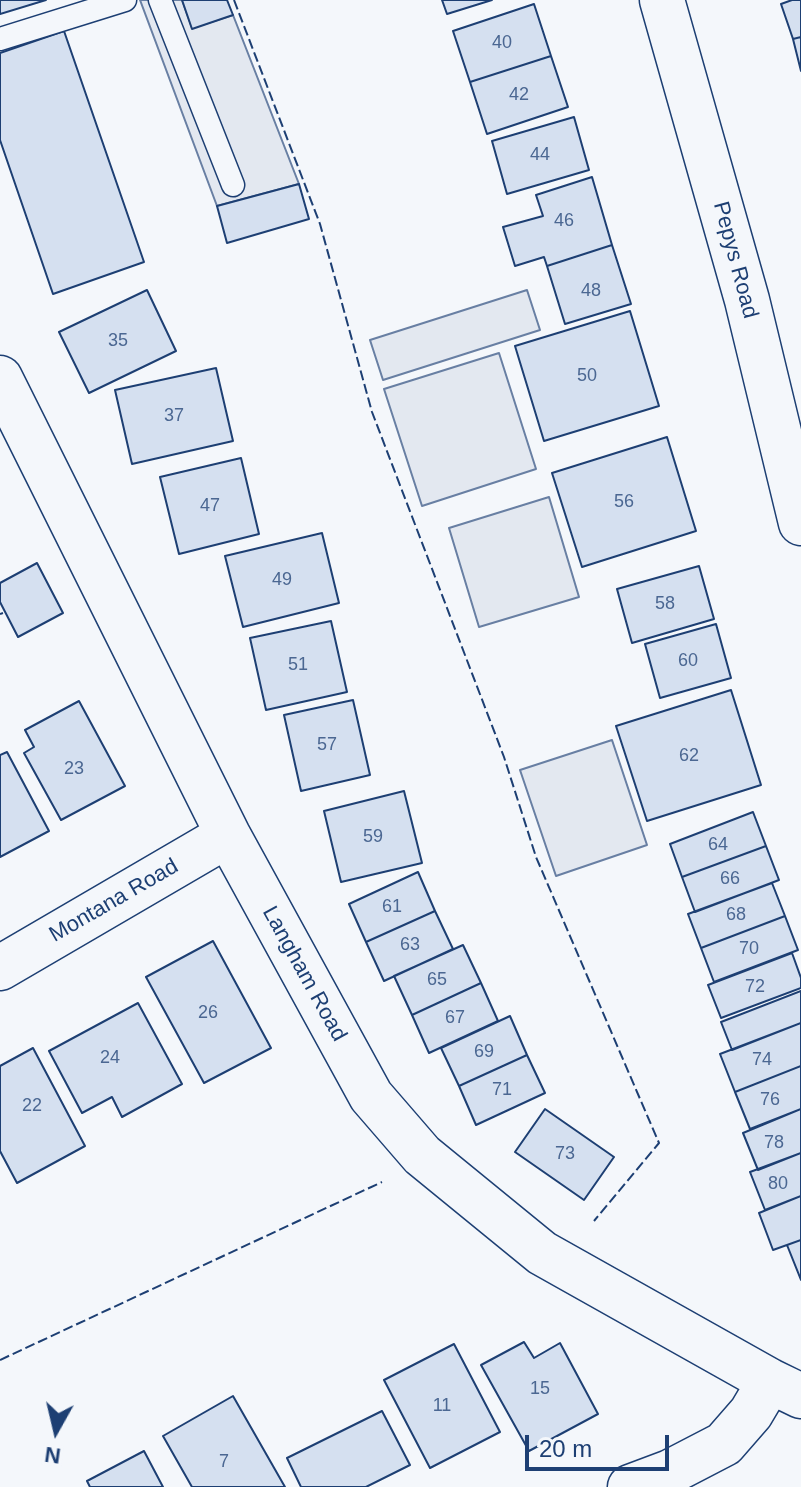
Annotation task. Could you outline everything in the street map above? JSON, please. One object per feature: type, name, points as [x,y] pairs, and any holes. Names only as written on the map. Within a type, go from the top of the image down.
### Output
[{"type":"street","name":"Pepys Road","points":[[662,0],[747,300],[801,523]]},
{"type":"street","name":"Langham Road","points":[[0,378],[228,835],[371,1096],[422,1155],[542,1253],[785,1389]]},
{"type":"street","name":"Montana Road","points":[[0,968],[228,835]]},
{"type":"street","points":[[630,1487],[670,1472],[724,1444],[751,1413],[785,1389]]},
{"type":"lane","points":[[0,39],[125,0]]},
{"type":"lane","points":[[160,0],[233,185]]},
{"type":"shaded area","points":[[140,0],[182,0],[192,28],[233,15],[299,184],[217,206]]},
{"type":"shaded area","points":[[527,290],[540,330],[383,380],[370,340]]},
{"type":"shaded area","points":[[499,353],[536,469],[422,506],[384,389]]},
{"type":"shaded area","points":[[549,497],[579,597],[479,627],[449,528]]},
{"type":"shaded area","points":[[612,740],[647,845],[556,876],[520,770]]},
{"type":"building","points":[[0,0],[46,0],[0,14]]},
{"type":"building","points":[[182,0],[227,0],[233,15],[192,29]]},
{"type":"building","points":[[442,0],[492,0],[447,14]]},
{"type":"building","points":[[801,0],[801,37],[793,39],[781,4]]},
{"type":"building","points":[[534,4],[551,56],[470,82],[453,31]]},
{"type":"building","points":[[64,31],[144,262],[53,294],[0,140],[0,53]]},
{"type":"building","points":[[801,37],[801,71],[793,39]]},
{"type":"building","points":[[551,56],[568,107],[487,134],[470,82]]},
{"type":"building","points":[[574,117],[589,170],[507,194],[492,141]]},
{"type":"building","points":[[592,177],[612,245],[547,266],[544,257],[515,266],[503,227],[543,216],[536,195]]},
{"type":"building","points":[[299,184],[309,219],[227,243],[217,206]]},
{"type":"building","points":[[612,245],[631,304],[565,324],[547,266]]},
{"type":"building","points":[[147,290],[176,351],[89,393],[59,332]]},
{"type":"building","points":[[630,311],[659,406],[544,441],[515,346]]},
{"type":"building","points":[[216,368],[233,441],[132,464],[115,390]]},
{"type":"building","points":[[667,437],[696,531],[582,567],[552,473]]},
{"type":"building","points":[[241,458],[259,534],[179,554],[160,477]]},
{"type":"building","points":[[322,533],[339,603],[243,627],[225,556]]},
{"type":"building","points":[[37,563],[63,613],[18,637],[0,602],[0,583]]},
{"type":"building","points":[[699,566],[714,619],[632,643],[617,589]]},
{"type":"building","points":[[331,621],[347,692],[266,710],[250,638]]},
{"type":"building","points":[[716,624],[731,678],[660,698],[645,644]]},
{"type":"building","points":[[731,690],[761,785],[647,821],[616,726]]},
{"type":"building","points":[[353,700],[370,775],[301,791],[284,715]]},
{"type":"building","points":[[79,701],[125,786],[61,820],[24,753],[34,747],[25,730]]},
{"type":"building","points":[[7,752],[49,831],[0,857],[0,755]]},
{"type":"building","points":[[404,791],[422,863],[341,882],[324,811]]},
{"type":"building","points":[[753,812],[766,846],[682,877],[670,844]]},
{"type":"building","points":[[766,846],[779,880],[695,912],[682,877]]},
{"type":"building","points":[[418,872],[435,911],[366,942],[349,904]]},
{"type":"building","points":[[772,883],[785,916],[701,948],[688,914]]},
{"type":"building","points":[[435,911],[453,949],[384,981],[366,942]]},
{"type":"building","points":[[785,916],[798,950],[714,982],[701,948]]},
{"type":"building","points":[[213,941],[271,1048],[204,1083],[146,977]]},
{"type":"building","points":[[463,945],[481,983],[412,1015],[394,976]]},
{"type":"building","points":[[792,953],[801,978],[801,988],[721,1018],[708,985]]},
{"type":"building","points":[[481,983],[498,1021],[429,1053],[412,1015]]},
{"type":"building","points":[[801,991],[801,1023],[732,1050],[721,1022]]},
{"type":"building","points":[[138,1003],[182,1084],[122,1117],[112,1097],[82,1113],[49,1051]]},
{"type":"building","points":[[510,1016],[527,1055],[459,1086],[441,1048]]},
{"type":"building","points":[[801,1023],[801,1066],[735,1092],[720,1054]]},
{"type":"building","points":[[33,1048],[85,1146],[17,1183],[0,1151],[0,1066]]},
{"type":"building","points":[[527,1055],[545,1093],[476,1125],[459,1086]]},
{"type":"building","points":[[801,1066],[801,1109],[750,1129],[735,1092]]},
{"type":"building","points":[[545,1109],[614,1157],[584,1200],[515,1152]]},
{"type":"building","points":[[801,1109],[801,1153],[758,1170],[743,1133]]},
{"type":"building","points":[[801,1153],[801,1196],[765,1210],[750,1172]]},
{"type":"building","points":[[801,1196],[801,1240],[773,1250],[759,1213]]},
{"type":"building","points":[[801,1240],[801,1280],[787,1245]]},
{"type":"building","points":[[524,1342],[534,1358],[560,1343],[598,1414],[529,1451],[481,1365]]},
{"type":"building","points":[[454,1344],[500,1432],[430,1468],[384,1380]]},
{"type":"building","points":[[233,1396],[285,1487],[192,1487],[163,1436]]},
{"type":"building","points":[[382,1411],[410,1465],[366,1487],[301,1487],[287,1458]]},
{"type":"building","points":[[144,1451],[163,1487],[90,1487],[87,1481]]},
{"type":"fence","points":[[234,0],[320,224],[372,412],[504,757],[536,857],[659,1143],[594,1221]]},
{"type":"fence","points":[[0,1360],[382,1182]]}]
